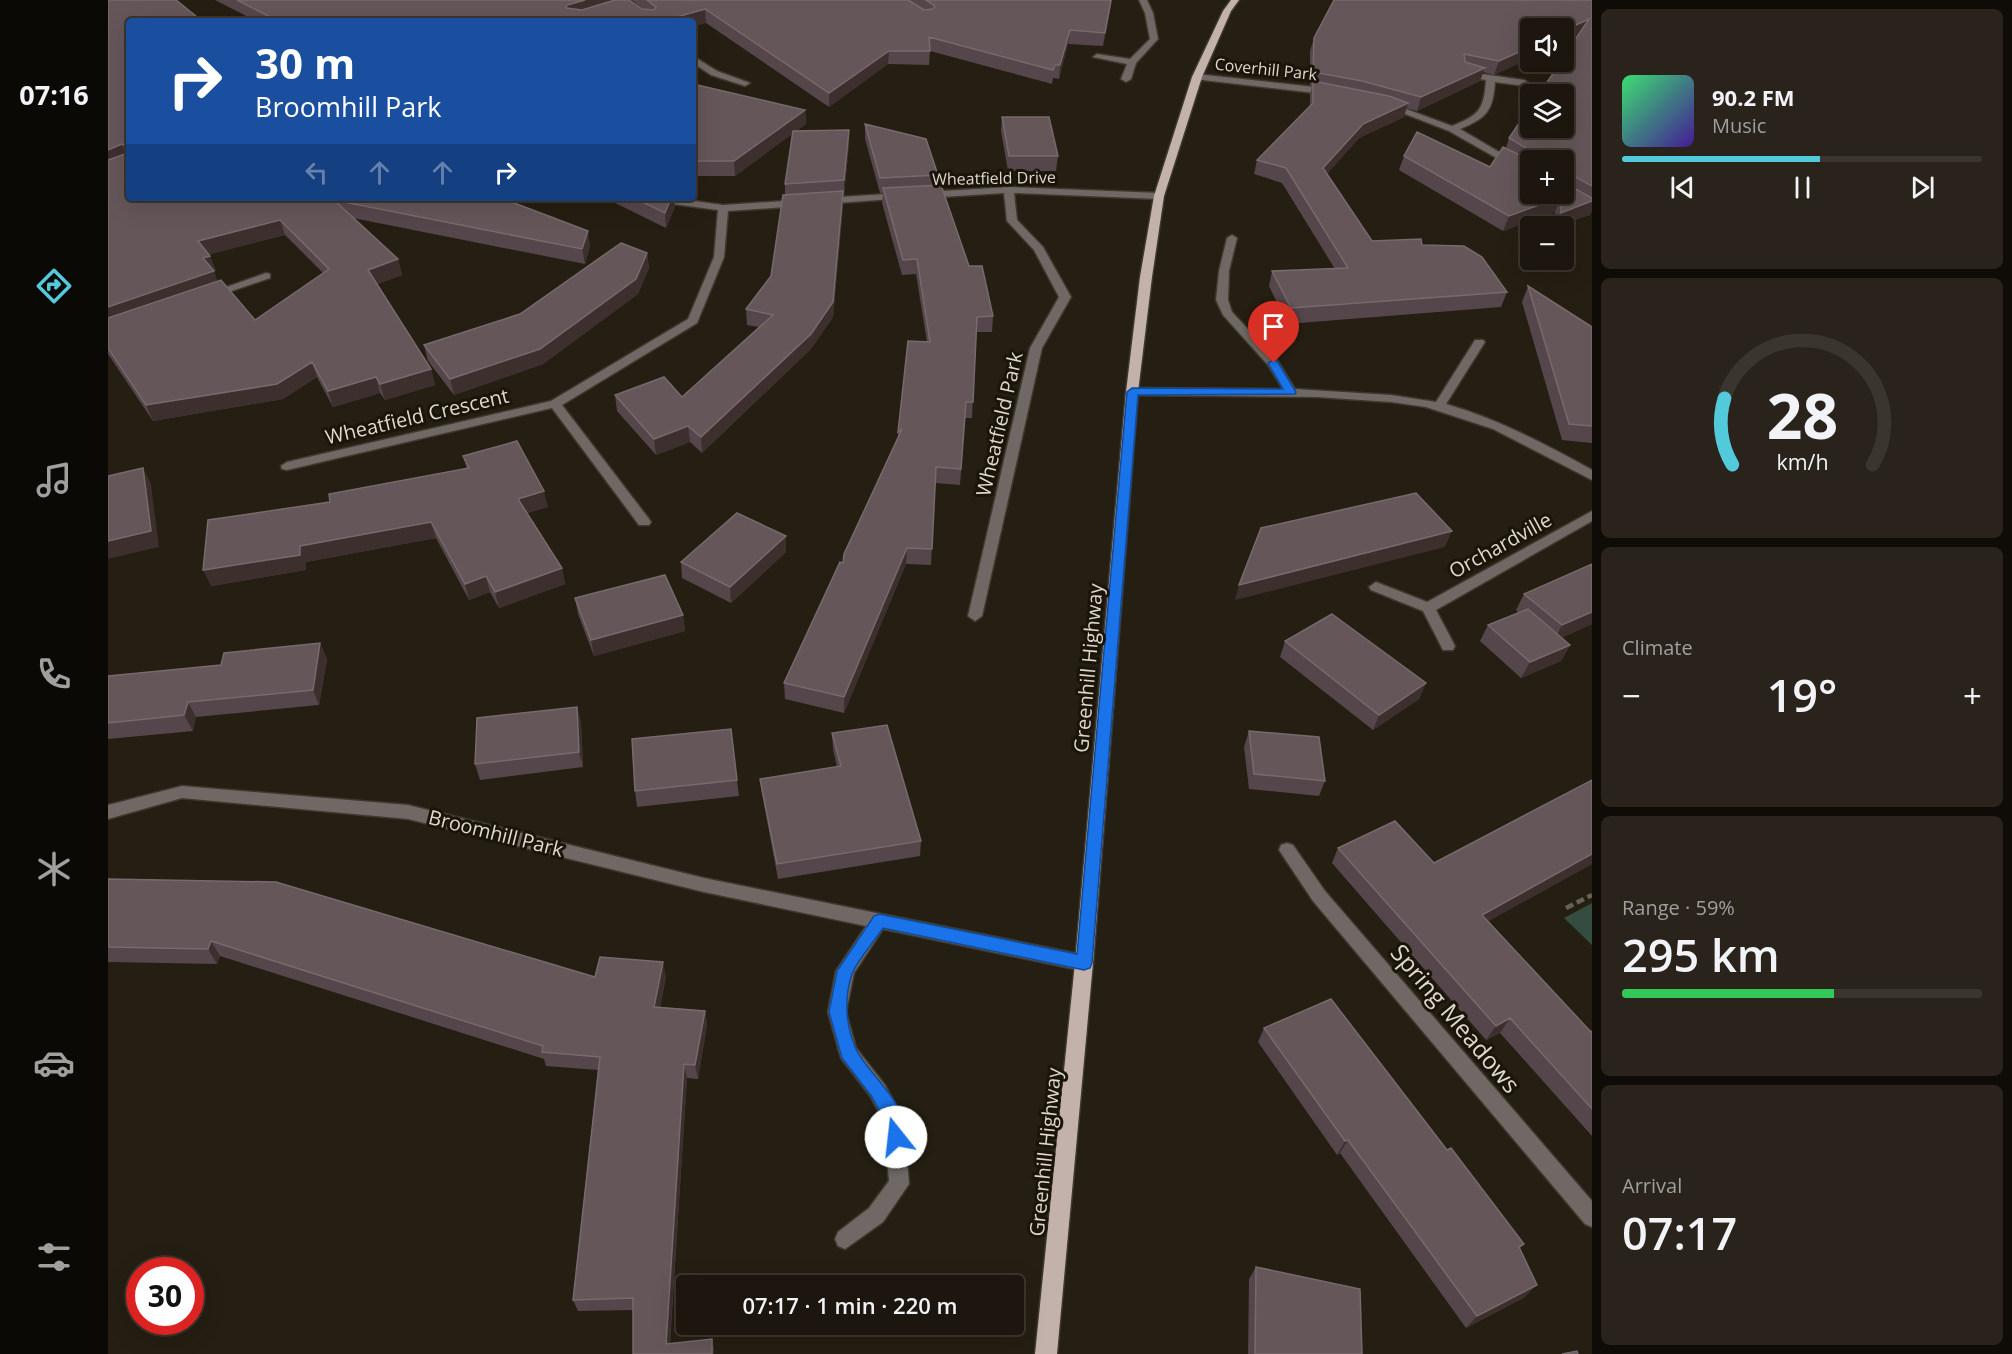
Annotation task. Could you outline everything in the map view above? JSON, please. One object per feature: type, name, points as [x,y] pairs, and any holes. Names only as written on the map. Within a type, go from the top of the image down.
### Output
[{"type":"main road","name":"Greenhill Highway","points":[[1046,1354],[1084,963],[1132,392],[1146,277],[1159,195],[1197,77],[1227,11],[1235,0]]},
{"type":"street","points":[[1126,79],[1132,62],[1154,39],[1149,13],[1143,0]]},
{"type":"street","points":[[1097,57],[1132,62]]},
{"type":"street","points":[[696,61],[714,72],[745,83]]},
{"type":"street","points":[[1473,74],[1491,80],[1524,83]]},
{"type":"street","name":"Coverhill Park","points":[[1197,77],[1321,89],[1341,94]]},
{"type":"street","points":[[1452,129],[1477,119],[1489,105],[1491,80]]},
{"type":"street","points":[[1373,102],[1394,107],[1452,129],[1520,168]]},
{"type":"street","name":"Wheatfield Drive","points":[[672,201],[723,208],[1009,190],[1159,195]]},
{"type":"street","name":"Wheatfield Park","points":[[975,616],[1036,348],[1065,297],[1039,249],[1012,221],[1009,190]]},
{"type":"street","name":"Wheatfield Crescent","points":[[287,466],[555,404],[693,321],[718,257],[723,208]]},
{"type":"street","points":[[1232,237],[1224,271],[1222,300],[1227,313],[1274,363],[1291,392]]},
{"type":"street","points":[[198,299],[266,276]]},
{"type":"street","points":[[1438,406],[1479,342]]},
{"type":"street","points":[[1132,392],[1291,392],[1395,398],[1438,406],[1488,423],[1559,457],[1592,476]]},
{"type":"street","points":[[555,404],[644,522]]},
{"type":"street","name":"Orchardville","points":[[1428,608],[1592,515]]},
{"type":"street","points":[[1376,587],[1428,608],[1448,646]]},
{"type":"street","name":"Broomhill Park","points":[[108,812],[182,792],[408,812],[704,885],[1084,963]]},
{"type":"street","name":"Spring Meadows","points":[[1287,850],[1319,897],[1592,1217]]},
{"type":"street","points":[[845,1239],[876,1215],[899,1184],[894,1121],[878,1091],[848,1052],[837,1012],[845,971],[879,921]]},
{"type":"path","points":[[1574,46],[1582,49]]},
{"type":"path","points":[[1566,908],[1592,895]]},
{"type":"green space","points":[[1592,903],[1592,945],[1564,918]]},
{"type":"building","points":[[108,0],[176,0],[198,18],[126,18],[126,146],[122,144],[108,150]]},
{"type":"building","points":[[237,0],[585,0],[567,5],[566,8],[582,10],[615,0],[629,0],[642,9],[654,10],[656,7],[647,0],[908,0],[924,10],[933,9],[935,6],[926,0],[1111,0],[1105,33],[1070,30],[1060,65],[1055,65],[1053,70],[929,37],[930,51],[889,51],[829,93],[705,9],[674,18],[272,18]]},
{"type":"building","points":[[1334,0],[1592,0],[1592,186],[1574,176],[1574,150],[1529,150],[1509,138],[1520,122],[1520,138],[1574,138],[1574,84],[1546,84],[1554,72],[1574,72],[1574,42],[1589,19],[1574,26],[1574,18],[1520,18],[1520,52],[1499,61],[1464,54],[1465,62],[1485,68],[1421,97],[1362,81],[1313,72],[1314,38]]},
{"type":"building","points":[[1313,81],[1389,96],[1408,103],[1363,124],[1323,168],[1372,241],[1421,239],[1422,245],[1464,246],[1482,257],[1507,292],[1291,308],[1272,271],[1348,268],[1286,168],[1257,160],[1313,103]]},
{"type":"building","points":[[696,85],[805,110],[734,161],[696,161]]},
{"type":"building","points":[[1002,117],[1049,117],[1058,156],[1009,156]]},
{"type":"building","points":[[865,124],[926,139],[938,175],[880,178]]},
{"type":"building","points":[[849,130],[844,180],[785,184],[793,131]]},
{"type":"building","points":[[1417,132],[1490,167],[1503,147],[1520,155],[1520,204],[1542,204],[1509,216],[1404,156]]},
{"type":"building","points":[[126,146],[126,201],[335,201],[398,259],[368,270],[431,369],[380,384],[376,377],[328,391],[312,362],[277,384],[146,405],[108,348],[108,318],[221,280],[255,320],[329,269],[280,220],[198,241],[210,256],[203,258],[214,271],[108,307],[108,160],[125,154]]},
{"type":"building","points":[[941,185],[969,266],[982,266],[993,316],[977,317],[973,402],[966,402],[961,469],[936,467],[932,549],[907,548],[844,697],[784,683],[840,562],[843,563],[844,554],[902,429],[898,432],[908,341],[930,342],[917,259],[903,260],[883,188]]},
{"type":"building","points":[[1574,188],[1592,198],[1592,201],[1561,213],[1561,204],[1574,204]]},
{"type":"building","points":[[843,191],[833,302],[811,334],[701,437],[688,426],[654,439],[615,395],[664,377],[682,397],[773,315],[746,309],[771,276],[783,195]]},
{"type":"building","points":[[339,201],[509,201],[588,231],[582,249]]},
{"type":"building","points":[[640,201],[670,201],[665,213]]},
{"type":"building","points":[[621,243],[647,253],[636,279],[540,349],[450,379],[424,345],[520,314]]},
{"type":"building","points":[[1528,286],[1592,327],[1592,426],[1569,424]]},
{"type":"building","points":[[517,441],[544,491],[518,499],[562,568],[495,592],[486,576],[465,584],[431,522],[300,546],[300,555],[203,570],[208,520],[330,502],[329,494],[469,468],[463,456]]},
{"type":"building","points":[[143,468],[151,531],[108,541],[108,476]]},
{"type":"building","points":[[1416,493],[1452,531],[1239,585],[1261,528]]},
{"type":"building","points":[[737,513],[786,536],[730,587],[681,562]]},
{"type":"building","points":[[1592,564],[1592,612],[1562,625],[1524,594]]},
{"type":"building","points":[[665,575],[683,615],[591,640],[575,598]]},
{"type":"building","points":[[1528,609],[1570,645],[1530,662],[1488,625]]},
{"type":"building","points":[[1332,614],[1426,683],[1379,715],[1285,641]]},
{"type":"building","points":[[320,643],[313,690],[188,702],[184,715],[108,723],[108,676],[221,665],[224,653]]},
{"type":"building","points":[[577,707],[579,752],[475,764],[477,718]]},
{"type":"building","points":[[887,725],[921,841],[777,864],[760,779],[841,766],[832,733]]},
{"type":"building","points":[[731,729],[737,780],[635,791],[632,739]]},
{"type":"building","points":[[1249,731],[1319,737],[1325,781],[1254,774]]},
{"type":"building","points":[[1592,780],[1592,854],[1482,915],[1592,1031],[1592,1109],[1510,1018],[1496,1026],[1338,848],[1395,821],[1434,863]]},
{"type":"building","points":[[108,879],[276,882],[595,977],[600,957],[663,962],[654,1007],[705,1011],[695,1065],[684,1064],[666,1344],[712,1339],[712,1354],[633,1354],[633,1298],[573,1300],[600,1057],[542,1052],[543,1046],[211,941],[208,949],[108,947]]},
{"type":"building","points":[[1331,999],[1447,1150],[1451,1148],[1524,1244],[1519,1247],[1537,1285],[1477,1316],[1348,1140],[1345,1141],[1264,1028]]},
{"type":"building","points":[[1256,1267],[1360,1289],[1362,1354],[1255,1354]]},
{"type":"building","points":[[1577,1351],[1578,1354],[1562,1354]]},
{"type":"route","points":[[896,1137],[894,1121],[878,1091],[848,1052],[837,1012],[845,971],[879,921],[1084,963],[1132,392],[1291,392],[1274,363]]}]
